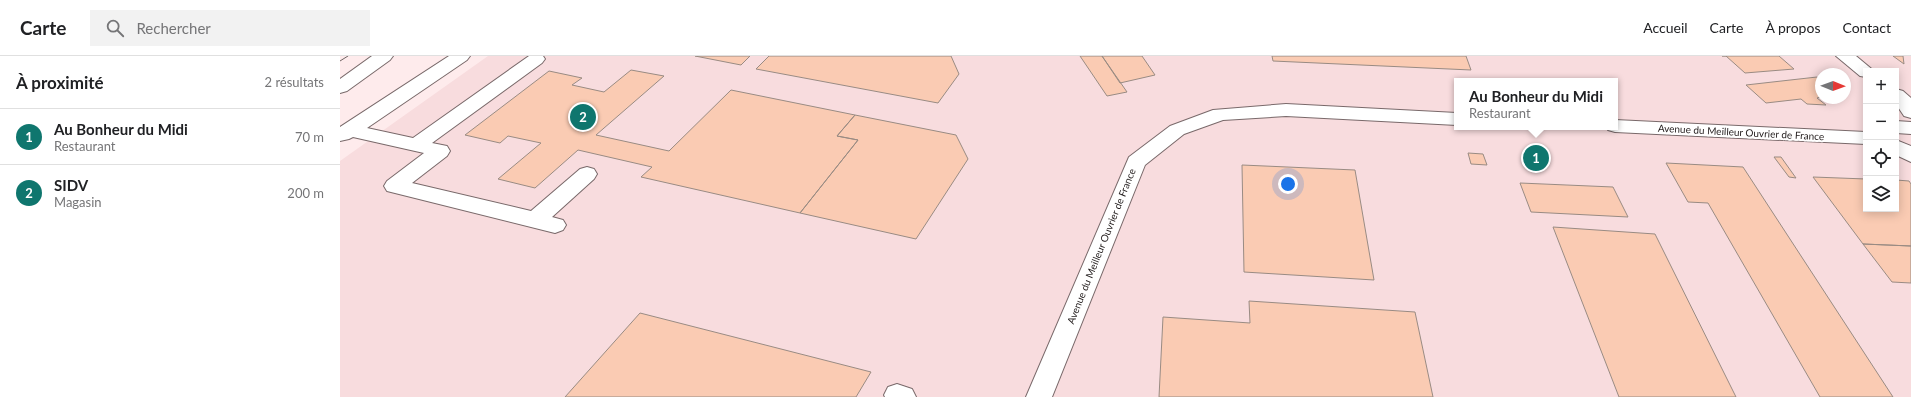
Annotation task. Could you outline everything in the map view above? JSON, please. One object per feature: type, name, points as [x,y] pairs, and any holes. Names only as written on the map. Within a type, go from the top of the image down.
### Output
[{"type":"street","points":[[340,87],[384,56]]},
{"type":"street","points":[[345,133],[461,56]]},
{"type":"street","points":[[1845,56],[1863,70]]},
{"type":"street","points":[[416,145],[536,59]]},
{"type":"street","points":[[1899,97],[1903,100],[1911,112]]},
{"type":"street","name":"Avenue du Meilleur Ouvrier de France","points":[[1039,397],[1136,162],[1177,130],[1220,114],[1286,110],[1454,119]]},
{"type":"street","name":"Avenue du Meilleur Ouvrier de France","points":[[1618,126],[1863,138]]},
{"type":"street","points":[[1899,128],[1911,128]]},
{"type":"street","points":[[345,133],[416,145],[440,151],[394,186],[545,223],[587,174]]},
{"type":"street","points":[[1899,148],[1911,155]]},
{"type":"shaded area","points":[[488,56],[1911,56],[1911,397],[340,397],[340,161]]},
{"type":"building","points":[[695,56],[750,56],[741,65]]},
{"type":"building","points":[[769,56],[951,56],[959,74],[938,103],[756,69]]},
{"type":"building","points":[[1080,56],[1102,56],[1127,92],[1107,96]]},
{"type":"building","points":[[1102,56],[1142,56],[1155,75],[1120,83]]},
{"type":"building","points":[[1272,56],[1466,56],[1471,70],[1273,61]]},
{"type":"building","points":[[1726,56],[1779,56],[1794,69],[1745,73]]},
{"type":"building","points":[[1893,56],[1903,56],[1904,64]]},
{"type":"building","points":[[631,70],[664,76],[596,135],[669,151],[731,90],[855,115],[837,136],[858,140],[800,213],[641,177],[652,167],[578,150],[535,188],[498,179],[541,143],[508,136],[500,143],[465,135],[549,71],[582,78],[572,85],[604,92]]},
{"type":"building","points":[[1815,77],[1815,104],[1826,105],[1807,104],[1801,99],[1766,103],[1746,85]]},
{"type":"building","points":[[855,115],[956,135],[968,159],[916,239],[800,213],[858,140],[837,136]]},
{"type":"building","points":[[1468,153],[1483,154],[1487,165],[1471,164]]},
{"type":"building","points":[[1774,157],[1781,157],[1796,178],[1789,177]]},
{"type":"building","points":[[1666,163],[1743,167],[1893,397],[1820,397],[1708,203],[1688,202]]},
{"type":"building","points":[[1242,165],[1355,170],[1374,280],[1244,272]]},
{"type":"building","points":[[1813,177],[1863,179],[1863,212],[1899,212],[1899,180],[1909,181],[1911,184],[1911,246],[1863,244]]},
{"type":"building","points":[[1520,183],[1613,187],[1628,217],[1531,212]]},
{"type":"building","points":[[1553,227],[1655,234],[1736,397],[1619,397]]},
{"type":"building","points":[[1863,244],[1911,246],[1911,283],[1892,282]]},
{"type":"building","points":[[1249,301],[1415,312],[1433,397],[1159,397],[1163,317],[1250,323]]},
{"type":"building","points":[[640,313],[871,372],[856,397],[565,397]]},
{"type":"tram line","points":[[340,61],[348,56]]},
{"type":"place","name":"SIDV","points":[[583,117]]},
{"type":"place","name":"Au Bonheur du Midi","points":[[1536,158]]}]
